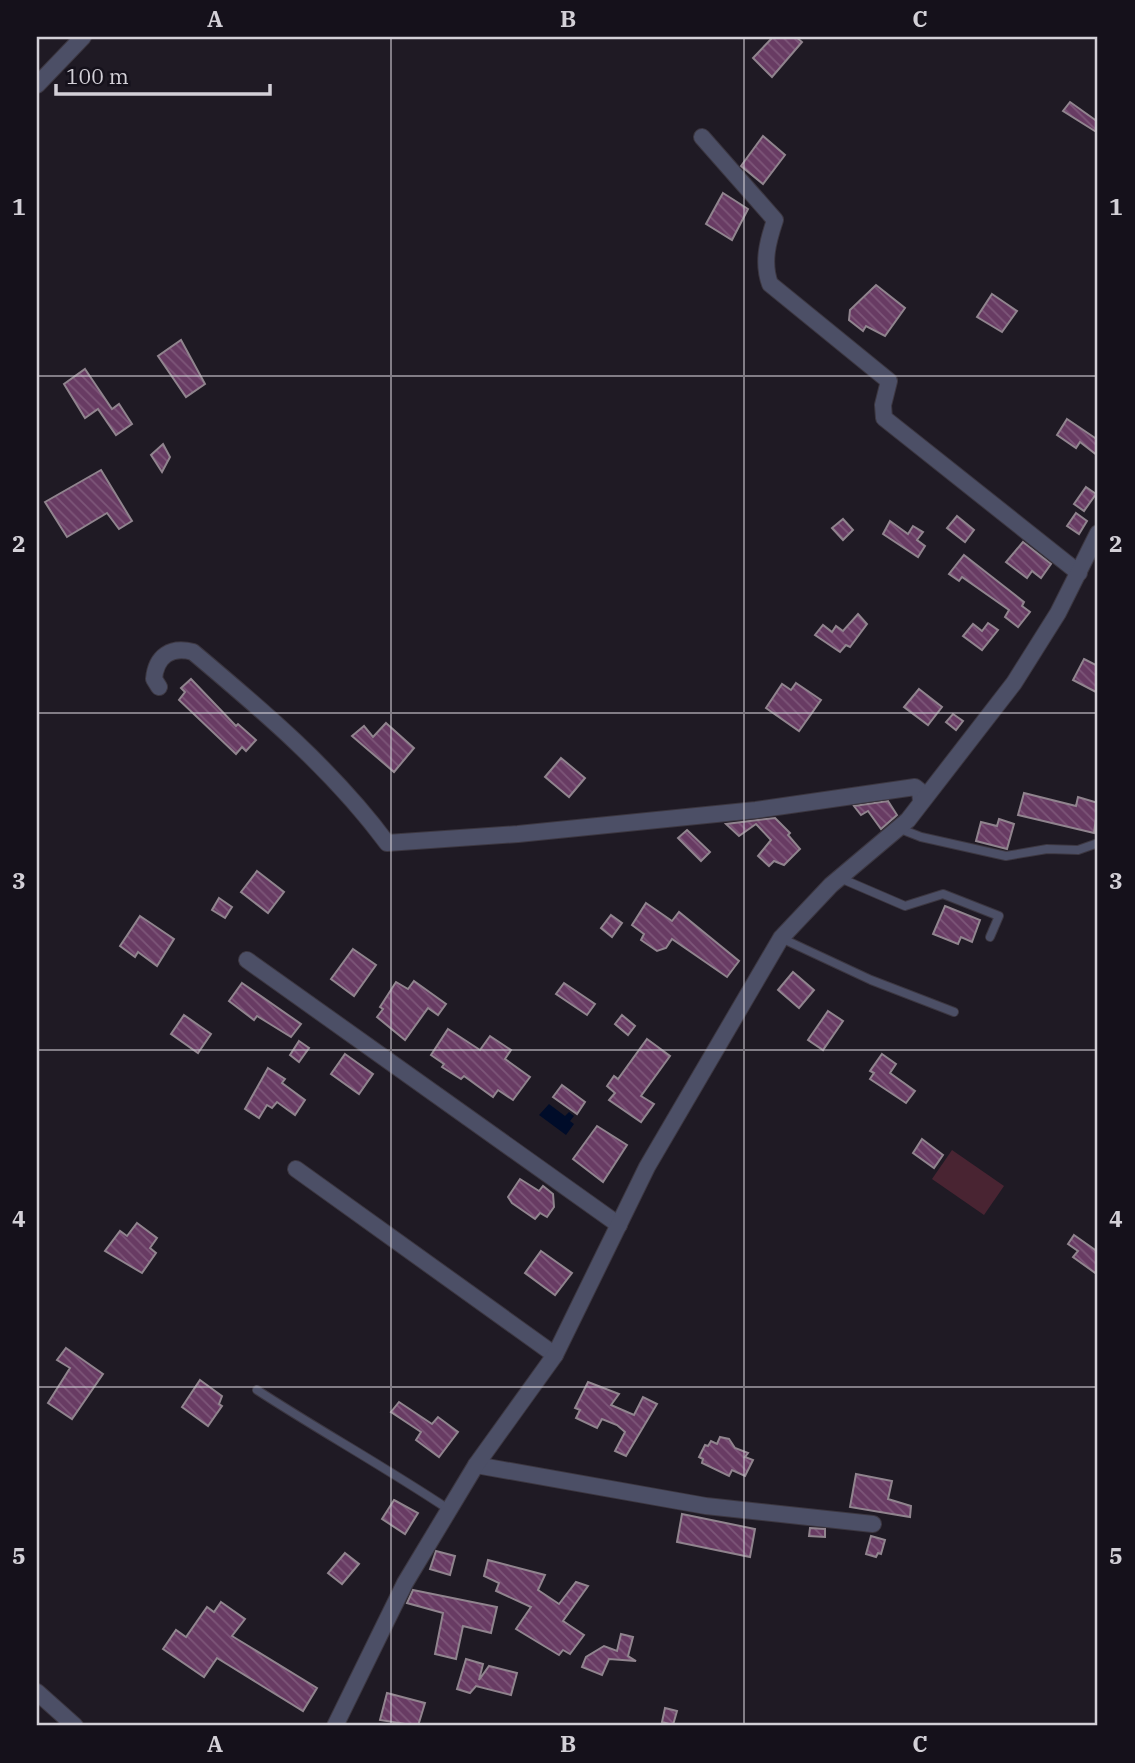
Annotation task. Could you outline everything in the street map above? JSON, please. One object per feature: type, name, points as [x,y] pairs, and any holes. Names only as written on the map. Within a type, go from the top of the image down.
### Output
[{"type":"street","points":[[37,85],[83,37]]},
{"type":"street","points":[[702,137],[775,219],[767,246],[766,273],[769,284],[889,381],[883,405],[884,418],[1079,573]]},
{"type":"street","points":[[335,1726],[399,1595],[476,1465],[555,1355],[647,1167],[781,938],[839,878],[898,828],[1014,683],[1079,573],[1098,533]]},
{"type":"street","points":[[159,687],[154,679],[155,665],[166,654],[179,648],[193,652],[294,740],[371,821],[387,843],[518,835],[756,810],[915,787],[920,792],[921,800]]},
{"type":"street","points":[[247,960],[619,1224]]},
{"type":"street","points":[[296,1169],[555,1355]]},
{"type":"street","points":[[476,1465],[706,1506],[873,1524]]},
{"type":"street","points":[[37,1692],[75,1726]]},
{"type":"lane","points":[[898,828],[931,839],[1006,856],[1046,849],[1078,850],[1098,842]]},
{"type":"lane","points":[[839,878],[905,906],[943,894],[999,916],[990,937]]},
{"type":"lane","points":[[781,938],[871,980],[954,1012]]},
{"type":"lane","points":[[257,1390],[320,1433],[370,1457],[448,1509]]},
{"type":"shaded area","points":[[952,1150],[1004,1186],[984,1215],[932,1179]]},
{"type":"water","points":[[549,1104],[565,1116],[569,1112],[574,1116],[570,1121],[574,1124],[566,1135],[539,1115]]},
{"type":"building","points":[[773,37],[796,37],[802,42],[772,77],[753,58]]},
{"type":"building","points":[[1070,102],[1098,122],[1098,133],[1063,111]]},
{"type":"building","points":[[763,136],[785,155],[763,184],[741,166]]},
{"type":"building","points":[[723,193],[748,209],[732,240],[706,224]]},
{"type":"building","points":[[876,285],[905,308],[885,336],[866,326],[863,331],[849,320],[850,310]]},
{"type":"building","points":[[992,294],[1017,311],[1002,332],[977,317]]},
{"type":"building","points":[[181,340],[205,384],[186,397],[158,356]]},
{"type":"building","points":[[85,369],[112,409],[119,404],[132,424],[116,435],[98,409],[85,418],[64,384]]},
{"type":"building","points":[[1067,419],[1098,440],[1098,456],[1080,442],[1076,448],[1057,435]]},
{"type":"building","points":[[163,444],[170,457],[162,472],[151,455]]},
{"type":"building","points":[[101,470],[132,521],[119,529],[107,513],[67,537],[45,502]]},
{"type":"building","points":[[1086,487],[1096,494],[1084,511],[1074,504]]},
{"type":"building","points":[[1076,513],[1087,521],[1079,534],[1067,526]]},
{"type":"building","points":[[957,516],[974,530],[965,542],[947,528]]},
{"type":"building","points":[[843,519],[853,530],[843,540],[832,528]]},
{"type":"building","points":[[890,521],[908,534],[913,526],[923,532],[917,540],[925,546],[918,557],[883,534]]},
{"type":"building","points":[[1023,542],[1051,564],[1041,578],[1032,571],[1027,578],[1006,562]]},
{"type":"building","points":[[964,555],[1024,602],[1022,606],[1030,612],[1018,627],[1005,617],[1009,610],[962,577],[959,581],[949,574]]},
{"type":"building","points":[[858,614],[867,624],[850,647],[846,645],[840,652],[815,635],[823,625],[832,632],[836,626],[843,631]]},
{"type":"building","points":[[988,623],[998,630],[982,650],[963,636],[973,624],[982,631]]},
{"type":"building","points":[[1084,659],[1098,666],[1098,693],[1073,680]]},
{"type":"building","points":[[191,679],[236,726],[238,724],[256,740],[246,751],[242,747],[236,754],[179,700],[185,692],[181,688]]},
{"type":"building","points":[[796,683],[821,700],[799,731],[766,708],[782,684],[791,690]]},
{"type":"building","points":[[919,689],[942,707],[928,725],[904,707]]},
{"type":"building","points":[[953,714],[963,721],[956,730],[946,722]]},
{"type":"building","points":[[386,723],[414,748],[394,772],[352,736],[364,726],[373,737]]},
{"type":"building","points":[[561,758],[585,778],[569,797],[545,777]]},
{"type":"building","points":[[1024,793],[1076,806],[1078,797],[1098,803],[1094,833],[1018,815]]},
{"type":"building","points":[[888,801],[897,815],[881,829],[868,811],[861,815],[854,806]]},
{"type":"building","points":[[775,818],[790,833],[788,835],[800,849],[784,865],[774,861],[769,866],[758,856],[771,840],[756,824],[739,836],[726,824]]},
{"type":"building","points":[[999,819],[1014,824],[1007,849],[976,841],[981,822],[997,826]]},
{"type":"building","points":[[687,830],[710,852],[701,861],[678,838]]},
{"type":"building","points":[[257,871],[284,892],[268,913],[241,892]]},
{"type":"building","points":[[219,898],[232,907],[225,918],[212,910]]},
{"type":"building","points":[[646,903],[672,921],[679,912],[739,961],[727,977],[672,939],[666,948],[657,951],[641,940],[644,934],[632,925]]},
{"type":"building","points":[[945,906],[980,920],[972,942],[961,937],[958,944],[933,934]]},
{"type":"building","points":[[611,915],[622,923],[612,937],[601,928]]},
{"type":"building","points":[[140,916],[174,939],[157,966],[138,952],[135,957],[120,946]]},
{"type":"building","points":[[353,949],[376,965],[354,996],[331,979]]},
{"type":"building","points":[[793,972],[814,990],[799,1008],[778,990]]},
{"type":"building","points":[[414,981],[446,1004],[438,1015],[428,1008],[405,1040],[377,1017],[383,1009],[380,1007],[396,982],[408,989]]},
{"type":"building","points":[[242,983],[301,1024],[291,1037],[257,1016],[254,1020],[229,1001]]},
{"type":"building","points":[[564,983],[595,1004],[587,1015],[556,994]]},
{"type":"building","points":[[828,1011],[843,1021],[823,1050],[808,1040]]},
{"type":"building","points":[[184,1015],[211,1034],[198,1053],[171,1034]]},
{"type":"building","points":[[622,1015],[635,1026],[628,1035],[615,1024]]},
{"type":"building","points":[[448,1029],[480,1050],[490,1036],[511,1050],[505,1059],[530,1077],[513,1100],[498,1090],[493,1097],[464,1076],[461,1079],[442,1067],[444,1064],[431,1055]]},
{"type":"building","points":[[647,1039],[670,1056],[641,1096],[654,1104],[641,1122],[609,1100],[615,1093],[607,1086],[614,1076],[618,1079]]},
{"type":"building","points":[[299,1041],[309,1048],[299,1062],[290,1055]]},
{"type":"building","points":[[345,1054],[373,1074],[359,1094],[331,1074]]},
{"type":"building","points":[[882,1054],[896,1064],[890,1073],[915,1091],[906,1103],[870,1079],[874,1073],[870,1071]]},
{"type":"building","points":[[268,1068],[285,1079],[282,1083],[305,1100],[295,1115],[277,1102],[272,1108],[267,1105],[259,1118],[245,1109]]},
{"type":"building","points":[[562,1085],[585,1102],[577,1114],[553,1097]]},
{"type":"building","points":[[597,1126],[627,1145],[603,1182],[573,1159]]},
{"type":"building","points":[[922,1139],[943,1155],[934,1168],[913,1153]]},
{"type":"building","points":[[520,1179],[539,1191],[543,1186],[553,1194],[554,1207],[547,1217],[540,1213],[535,1219],[512,1203],[508,1197]]},
{"type":"building","points":[[137,1223],[157,1238],[150,1248],[156,1253],[142,1273],[105,1251],[120,1231],[127,1236]]},
{"type":"building","points":[[1074,1235],[1098,1252],[1098,1275],[1073,1257],[1078,1251],[1068,1244]]},
{"type":"building","points":[[541,1251],[572,1273],[555,1295],[525,1273]]},
{"type":"building","points":[[66,1348],[103,1374],[72,1419],[48,1403],[70,1368],[57,1360]]},
{"type":"building","points":[[200,1380],[222,1396],[219,1404],[222,1406],[208,1426],[182,1407]]},
{"type":"building","points":[[588,1382],[619,1394],[611,1405],[634,1415],[643,1397],[657,1404],[626,1456],[615,1451],[625,1432],[617,1425],[602,1419],[597,1428],[576,1418],[580,1410],[575,1408]]},
{"type":"building","points":[[399,1402],[432,1424],[438,1417],[458,1432],[439,1457],[416,1440],[421,1432],[391,1412]]},
{"type":"building","points":[[720,1437],[729,1439],[735,1448],[748,1453],[745,1457],[753,1460],[745,1476],[732,1470],[729,1476],[702,1463],[703,1459],[699,1457],[705,1445],[708,1446],[711,1441],[717,1444]]},
{"type":"building","points":[[856,1474],[892,1481],[888,1499],[911,1506],[910,1517],[850,1507]]},
{"type":"building","points":[[394,1500],[418,1513],[405,1534],[382,1519]]},
{"type":"building","points":[[682,1514],[755,1529],[750,1557],[677,1542]]},
{"type":"building","points":[[810,1528],[825,1529],[825,1537],[809,1536]]},
{"type":"building","points":[[871,1536],[885,1540],[881,1554],[878,1553],[876,1557],[866,1554]]},
{"type":"building","points":[[436,1551],[455,1556],[450,1575],[430,1569]]},
{"type":"building","points":[[345,1553],[359,1564],[342,1584],[328,1573]]},
{"type":"building","points":[[488,1560],[545,1575],[538,1590],[559,1604],[576,1582],[588,1586],[563,1621],[584,1635],[570,1654],[563,1650],[559,1655],[516,1629],[531,1607],[496,1591],[499,1583],[484,1576]]},
{"type":"building","points":[[413,1590],[497,1607],[491,1633],[463,1626],[456,1659],[435,1654],[443,1613],[407,1603]]},
{"type":"building","points":[[221,1602],[245,1619],[232,1636],[317,1688],[303,1711],[217,1658],[204,1677],[163,1649],[176,1630],[186,1637],[207,1607],[214,1612]]},
{"type":"building","points":[[621,1634],[633,1637],[628,1656],[636,1661],[609,1659],[602,1675],[582,1667],[586,1657],[604,1646],[617,1651]]},
{"type":"building","points":[[466,1659],[483,1664],[479,1680],[489,1666],[517,1673],[511,1695],[476,1686],[470,1693],[457,1689]]},
{"type":"building","points":[[387,1693],[425,1703],[418,1726],[380,1720]]},
{"type":"building","points":[[665,1708],[677,1711],[673,1725],[662,1722]]}]
